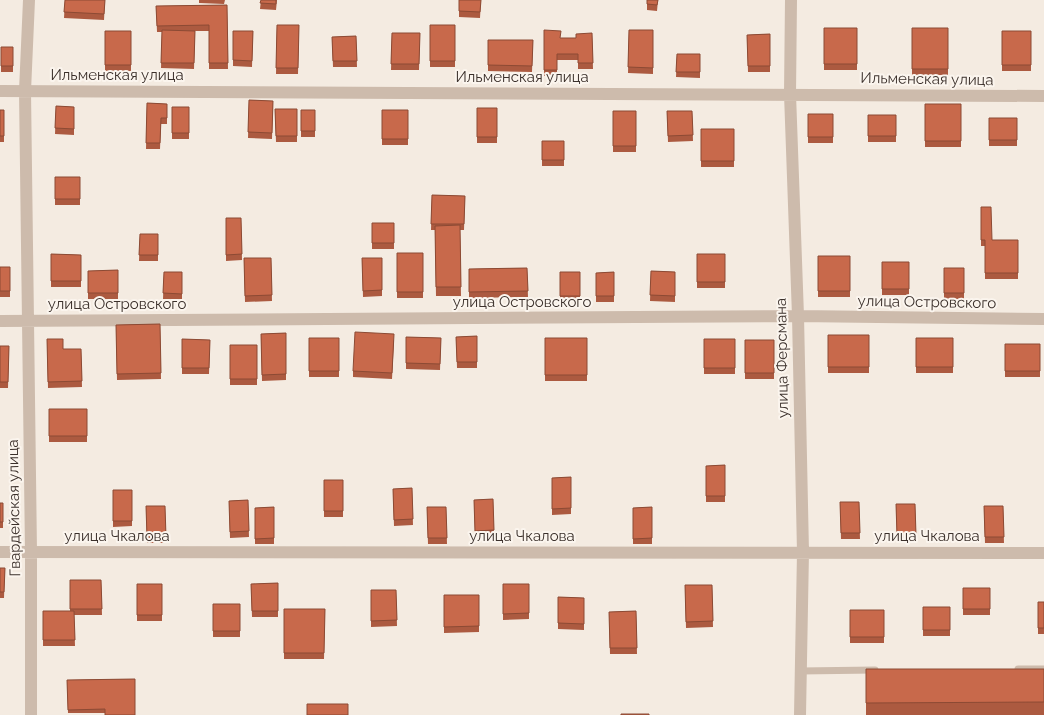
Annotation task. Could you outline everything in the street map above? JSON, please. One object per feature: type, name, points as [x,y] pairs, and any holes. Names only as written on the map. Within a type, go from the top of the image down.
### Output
[{"type":"street","name":"Гвардейская улица","points":[[29,0],[26,91],[31,715]]},
{"type":"street","name":"улица Ферсмана","points":[[791,0],[790,94],[798,316],[802,552],[800,715]]},
{"type":"street","name":"Ильменская улица","points":[[0,91],[1044,96]]},
{"type":"street","name":"улица Островского","points":[[0,321],[798,316],[1044,319]]},
{"type":"street","name":"улица Чкалова","points":[[0,552],[1044,553]]},
{"type":"lane","points":[[1015,669],[1044,669]]},
{"type":"lane","points":[[800,671],[888,670]]},
{"type":"building","points":[[65,0],[105,0],[104,14],[64,12]]},
{"type":"building","points":[[261,0],[276,0],[276,4],[260,3]]},
{"type":"building","points":[[459,0],[481,0],[480,12],[459,11]]},
{"type":"building","points":[[647,0],[658,0],[657,5],[647,4]]},
{"type":"building","points":[[227,5],[228,63],[209,63],[209,25],[157,26],[156,6]]},
{"type":"building","points":[[277,25],[299,25],[298,68],[276,68]]},
{"type":"building","points":[[430,25],[455,25],[455,61],[430,61]]},
{"type":"building","points":[[824,28],[857,28],[857,64],[824,64]]},
{"type":"building","points":[[912,28],[948,28],[948,69],[912,69]]},
{"type":"building","points":[[162,30],[195,31],[194,63],[161,63]]},
{"type":"building","points":[[544,30],[561,31],[560,38],[576,38],[576,34],[592,33],[593,63],[578,63],[578,54],[557,54],[557,70],[544,70]]},
{"type":"building","points":[[629,30],[653,30],[653,68],[628,67]]},
{"type":"building","points":[[105,31],[131,31],[131,65],[105,65]]},
{"type":"building","points":[[233,31],[253,31],[252,61],[233,60]]},
{"type":"building","points":[[1002,31],[1031,31],[1031,65],[1002,65]]},
{"type":"building","points":[[392,33],[420,33],[419,64],[391,64]]},
{"type":"building","points":[[770,34],[770,66],[748,66],[747,35]]},
{"type":"building","points":[[356,36],[357,61],[333,61],[332,37]]},
{"type":"building","points":[[488,40],[533,40],[532,66],[488,65]]},
{"type":"building","points":[[1,47],[13,47],[13,66],[1,66]]},
{"type":"building","points":[[677,54],[700,54],[700,72],[676,72]]},
{"type":"building","points":[[249,100],[273,101],[272,133],[248,132]]},
{"type":"building","points":[[147,103],[167,104],[167,118],[161,118],[160,143],[146,143]]},
{"type":"building","points":[[925,104],[961,104],[961,141],[925,141]]},
{"type":"building","points":[[56,106],[74,107],[74,129],[55,128]]},
{"type":"building","points":[[172,107],[189,107],[189,133],[172,133]]},
{"type":"building","points":[[477,108],[497,108],[497,137],[477,137]]},
{"type":"building","points":[[275,109],[297,109],[297,136],[276,136]]},
{"type":"building","points":[[0,110],[4,110],[4,136],[0,136]]},
{"type":"building","points":[[301,110],[315,110],[315,131],[301,131]]},
{"type":"building","points":[[382,110],[408,110],[408,139],[382,139]]},
{"type":"building","points":[[613,111],[636,111],[636,146],[613,146]]},
{"type":"building","points":[[667,111],[692,111],[693,135],[668,136]]},
{"type":"building","points":[[808,114],[833,114],[833,137],[808,137]]},
{"type":"building","points":[[868,115],[896,115],[896,136],[868,136]]},
{"type":"building","points":[[989,118],[1017,118],[1017,140],[989,140]]},
{"type":"building","points":[[701,129],[734,129],[734,161],[701,161]]},
{"type":"building","points":[[542,141],[564,141],[564,160],[542,160]]},
{"type":"building","points":[[55,177],[80,177],[80,199],[55,199]]},
{"type":"building","points":[[432,195],[465,196],[464,224],[431,224]]},
{"type":"building","points":[[981,207],[991,207],[992,240],[1018,240],[1018,273],[985,273],[985,240],[981,240]]},
{"type":"building","points":[[226,218],[241,218],[242,254],[226,255]]},
{"type":"building","points":[[372,223],[394,223],[394,243],[372,243]]},
{"type":"building","points":[[460,225],[461,287],[436,287],[435,226]]},
{"type":"building","points":[[140,234],[158,234],[158,255],[139,255]]},
{"type":"building","points":[[397,253],[423,253],[423,292],[397,292]]},
{"type":"building","points":[[51,254],[81,255],[81,281],[51,281]]},
{"type":"building","points":[[697,254],[725,254],[725,282],[697,282]]},
{"type":"building","points":[[818,256],[850,256],[850,291],[818,291]]},
{"type":"building","points":[[244,258],[271,258],[272,295],[245,296]]},
{"type":"building","points":[[362,258],[382,258],[382,290],[363,291]]},
{"type":"building","points":[[882,262],[909,262],[909,289],[882,289]]},
{"type":"building","points":[[0,267],[10,267],[10,291],[0,291]]},
{"type":"building","points":[[527,268],[528,291],[469,292],[469,269]]},
{"type":"building","points":[[944,268],[964,268],[964,293],[944,293]]},
{"type":"building","points":[[118,270],[118,293],[88,293],[88,271]]},
{"type":"building","points":[[651,271],[675,272],[675,296],[650,295]]},
{"type":"building","points":[[164,272],[182,272],[182,294],[163,293]]},
{"type":"building","points":[[560,272],[580,272],[580,296],[560,296]]},
{"type":"building","points":[[614,272],[614,296],[596,296],[596,273]]},
{"type":"building","points":[[160,324],[161,373],[117,374],[116,325]]},
{"type":"building","points":[[355,332],[394,334],[392,373],[353,371]]},
{"type":"building","points":[[286,333],[286,374],[262,375],[261,334]]},
{"type":"building","points":[[828,335],[869,335],[869,367],[828,367]]},
{"type":"building","points":[[477,336],[477,362],[457,362],[456,337]]},
{"type":"building","points":[[406,337],[441,338],[440,364],[406,363]]},
{"type":"building","points":[[309,338],[339,338],[339,371],[309,371]]},
{"type":"building","points":[[545,338],[587,338],[587,375],[545,375]]},
{"type":"building","points":[[916,338],[953,338],[953,367],[916,367]]},
{"type":"building","points":[[47,339],[63,339],[63,349],[81,349],[82,381],[48,382]]},
{"type":"building","points":[[182,339],[210,340],[209,368],[182,368]]},
{"type":"building","points":[[704,339],[735,339],[735,368],[704,368]]},
{"type":"building","points":[[745,340],[774,340],[774,373],[745,373]]},
{"type":"building","points":[[1005,344],[1040,344],[1040,371],[1005,371]]},
{"type":"building","points":[[230,345],[257,345],[257,379],[230,379]]},
{"type":"building","points":[[0,346],[9,346],[8,382],[0,382]]},
{"type":"building","points":[[49,409],[87,409],[87,436],[49,436]]},
{"type":"building","points":[[725,465],[725,496],[706,496],[706,466]]},
{"type":"building","points":[[571,477],[571,508],[552,509],[552,478]]},
{"type":"building","points":[[324,480],[343,480],[343,511],[324,511]]},
{"type":"building","points":[[412,488],[413,519],[394,520],[393,489]]},
{"type":"building","points":[[113,490],[132,490],[132,521],[113,521]]},
{"type":"building","points":[[493,499],[494,530],[475,531],[474,500]]},
{"type":"building","points":[[248,500],[249,531],[230,532],[229,501]]},
{"type":"building","points":[[840,502],[859,502],[860,533],[841,533]]},
{"type":"building","points":[[0,503],[3,503],[3,522],[0,522]]},
{"type":"building","points":[[896,504],[915,504],[916,535],[897,535]]},
{"type":"building","points":[[146,506],[165,506],[166,537],[147,537]]},
{"type":"building","points":[[984,506],[1003,506],[1004,537],[985,537]]},
{"type":"building","points":[[274,507],[274,538],[255,539],[255,508]]},
{"type":"building","points":[[427,507],[446,507],[447,538],[428,538]]},
{"type":"building","points":[[652,507],[652,538],[633,539],[633,508]]},
{"type":"building","points":[[0,568],[5,568],[4,592],[0,592]]},
{"type":"building","points":[[70,580],[101,580],[102,609],[70,609]]},
{"type":"building","points":[[278,583],[278,611],[252,611],[251,584]]},
{"type":"building","points":[[137,584],[162,584],[162,615],[137,615]]},
{"type":"building","points":[[503,584],[529,584],[529,613],[503,614]]},
{"type":"building","points":[[685,585],[712,585],[713,621],[686,622]]},
{"type":"building","points":[[963,588],[990,588],[990,609],[963,609]]},
{"type":"building","points":[[371,590],[396,590],[397,620],[371,621]]},
{"type":"building","points":[[444,595],[479,595],[479,626],[444,627]]},
{"type":"building","points":[[558,597],[584,598],[584,624],[558,623]]},
{"type":"building","points":[[1038,602],[1044,602],[1044,628],[1038,628]]},
{"type":"building","points":[[213,604],[240,604],[240,631],[213,631]]},
{"type":"building","points":[[923,607],[950,607],[950,630],[923,630]]},
{"type":"building","points":[[284,609],[325,609],[324,653],[284,653]]},
{"type":"building","points":[[850,610],[884,610],[884,637],[850,637]]},
{"type":"building","points":[[43,611],[74,611],[75,640],[43,640]]},
{"type":"building","points":[[636,611],[637,648],[610,648],[609,612]]},
{"type":"building","points":[[866,669],[1044,669],[1044,702],[866,703]]},
{"type":"building","points":[[135,679],[135,715],[105,715],[105,709],[68,710],[67,680]]},
{"type":"building","points":[[307,704],[348,704],[348,715],[307,715]]},
{"type":"building","points":[[649,714],[649,715],[621,715]]}]
